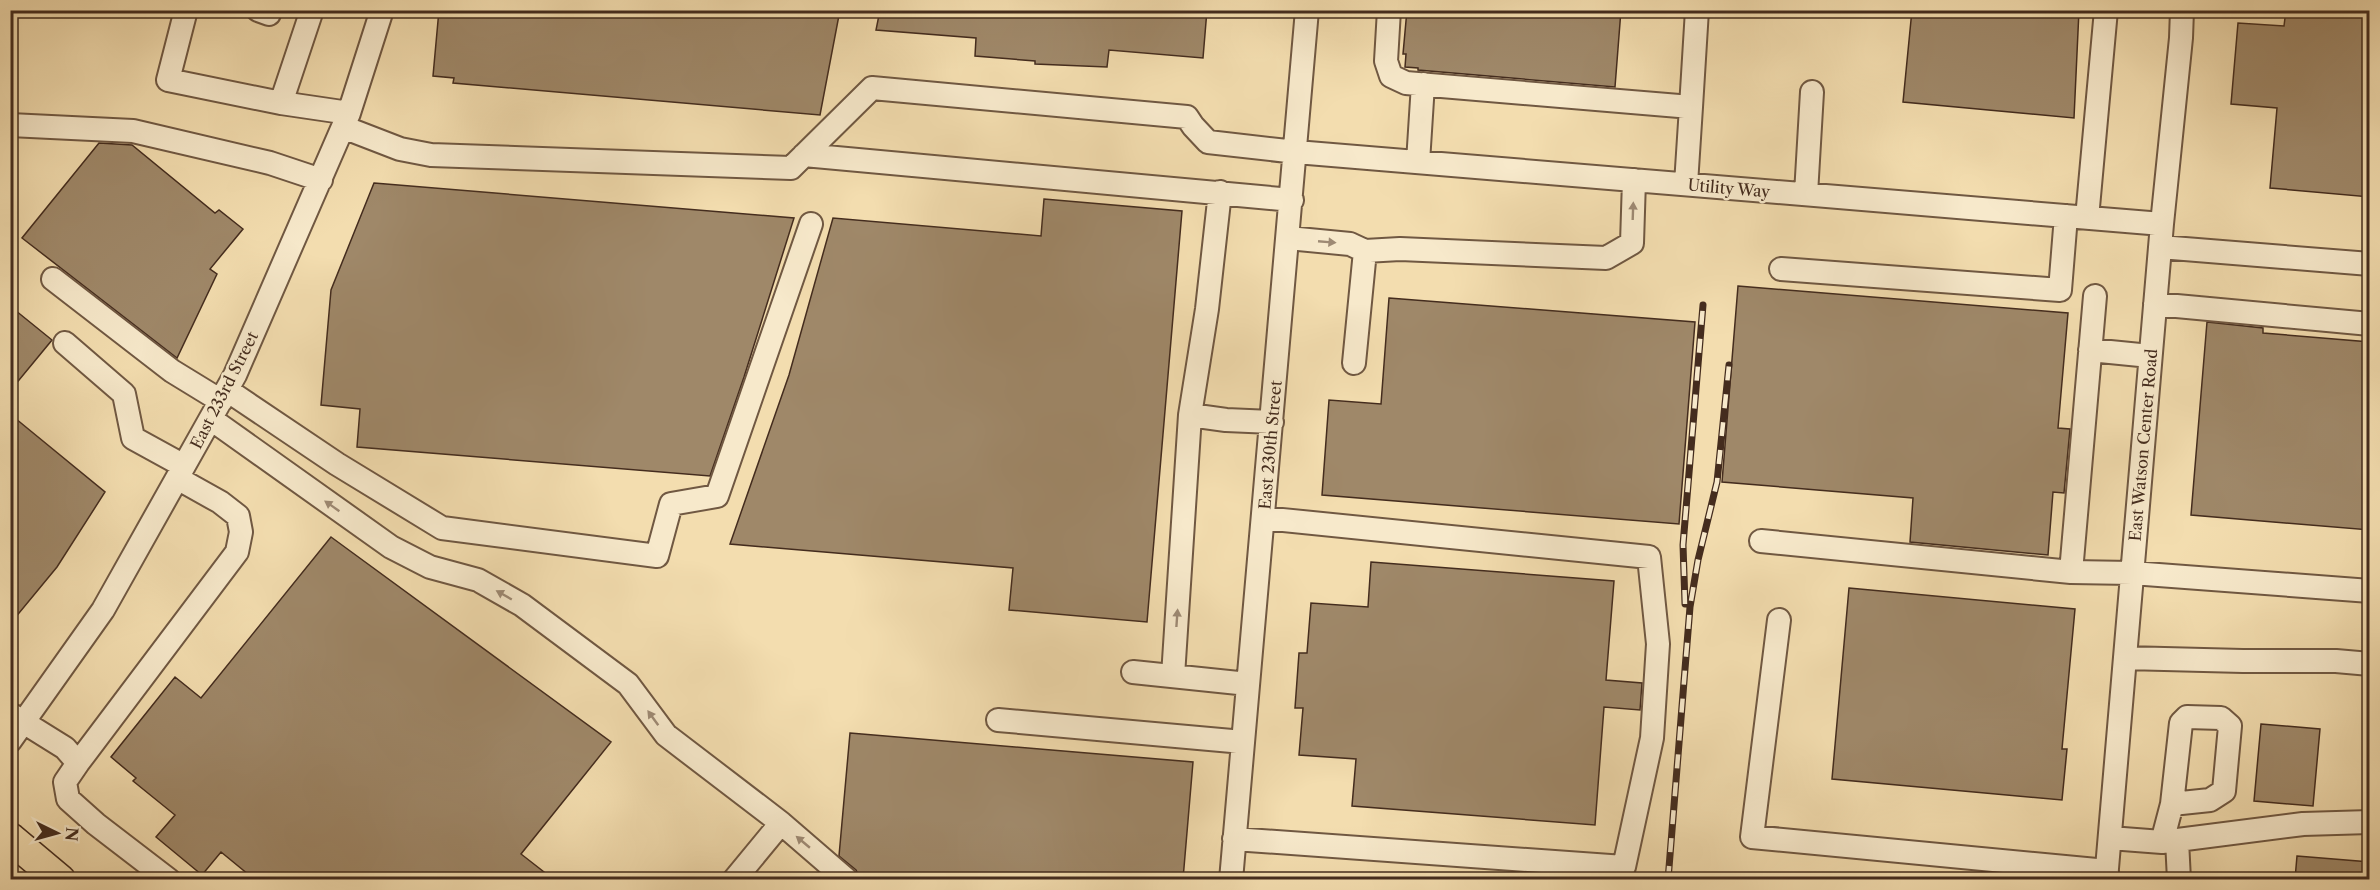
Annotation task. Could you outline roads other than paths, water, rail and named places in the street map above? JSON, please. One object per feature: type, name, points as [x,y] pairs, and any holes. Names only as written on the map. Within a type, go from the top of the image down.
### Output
[{"type":"main road","points":[[10,838],[60,879]]},
{"type":"street","points":[[186,10],[168,80],[281,103],[346,120],[400,149],[431,155],[791,168],[804,155],[1292,200]]},
{"type":"street","points":[[281,103],[312,10]]},
{"type":"street","name":"East 233rd Street","points":[[10,741],[17,719],[103,610],[220,403],[346,120],[382,10]]},
{"type":"street","name":"East 230th Street","points":[[1231,879],[1307,10]]},
{"type":"street","points":[[1389,10],[1386,61],[1391,76],[1406,82],[1691,106]]},
{"type":"street","points":[[1686,184],[1697,10]]},
{"type":"street","points":[[1781,269],[2060,290],[2076,217],[2106,10]]},
{"type":"street","name":"East Watson Center Road","points":[[2107,875],[2150,356],[2181,38],[2181,10]]},
{"type":"street","points":[[1418,162],[1423,84]]},
{"type":"street","name":"Utility Way","points":[[804,155],[872,88],[1188,117],[1208,142],[1296,152],[2162,224]]},
{"type":"street","points":[[1806,194],[1812,92]]},
{"type":"street","points":[[10,125],[133,131],[270,163],[321,180]]},
{"type":"street","points":[[1288,238],[1350,244],[1365,250],[1400,249],[1606,258],[1632,243],[1634,180]]},
{"type":"street","points":[[1173,676],[1190,415],[1207,309],[1220,192]]},
{"type":"street","points":[[53,279],[172,371],[220,403],[337,464],[442,528],[657,556],[671,504],[717,495],[811,224]]},
{"type":"street","points":[[2160,247],[2370,264]]},
{"type":"street","points":[[1354,363],[1365,250]]},
{"type":"street","points":[[2071,572],[2095,296]]},
{"type":"street","points":[[2155,304],[2370,324]]},
{"type":"street","points":[[65,343],[124,394],[133,438],[238,516],[241,532],[237,552],[65,782],[68,798],[96,824],[169,879]]},
{"type":"street","points":[[2090,350],[2150,356]]},
{"type":"street","points":[[220,403],[391,547],[430,567],[478,580],[522,605],[628,684],[666,735],[781,823],[847,879]]},
{"type":"street","points":[[1190,415],[1226,420],[1272,422]]},
{"type":"street","points":[[1234,839],[1624,867],[1652,738],[1658,644],[1649,557],[1263,518]]},
{"type":"street","points":[[1761,541],[2071,572],[2132,573],[2370,591]]},
{"type":"street","points":[[1779,620],[1752,837],[2107,875]]},
{"type":"street","points":[[2125,658],[2243,661],[2336,660],[2370,663]]},
{"type":"street","points":[[1133,672],[1248,684]]},
{"type":"street","points":[[17,719],[65,748],[78,763]]},
{"type":"street","points":[[998,720],[1243,742]]},
{"type":"street","points":[[2172,804],[2170,841],[2179,879]]},
{"type":"street","points":[[2110,838],[2170,841],[2303,824],[2370,822]]},
{"type":"street","points":[[734,879],[781,823]]},
{"type":"railway","points":[[1685,604],[1683,545],[1703,305]]},
{"type":"railway","points":[[1668,880],[1690,607],[1698,560],[1717,482],[1729,365]]}]
